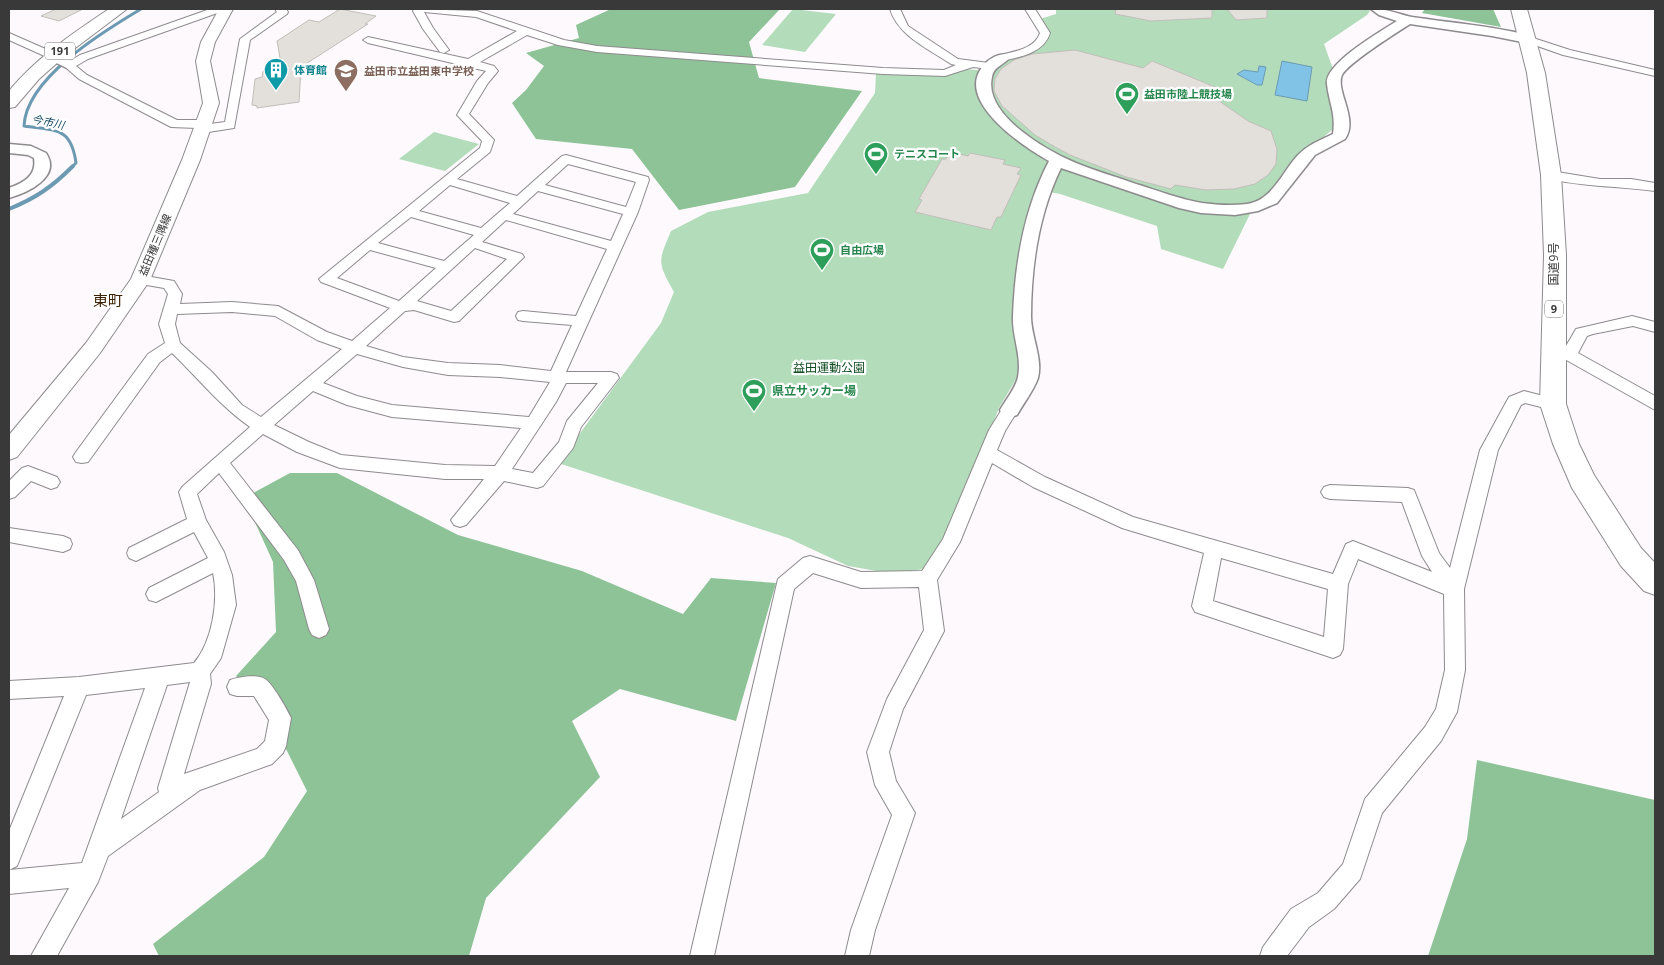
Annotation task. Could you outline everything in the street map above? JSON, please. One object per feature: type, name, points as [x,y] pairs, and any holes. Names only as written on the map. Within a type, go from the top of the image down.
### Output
[{"type":"highway","name":"191","points":[[9,103],[32,76],[53,56],[119,9]]},
{"type":"highway","name":"国道9号","points":[[1519,9],[1536,73],[1551,175],[1560,352],[1554,404],[1566,444],[1582,480],[1631,557],[1655,582]]},
{"type":"main road","name":"益田種三隅線","points":[[9,451],[93,348],[140,280],[153,254],[211,103],[202,61],[208,42],[226,9]]},
{"type":"street","points":[[70,65],[84,57],[219,9]]},
{"type":"street","points":[[10,39],[53,56],[70,65],[83,77],[175,124],[203,127],[230,125],[245,38],[282,12],[280,9]]},
{"type":"street","points":[[895,9],[898,20],[904,28],[955,62],[989,66],[1002,58],[1036,48],[1044,40],[1045,33],[1030,9]]},
{"type":"street","points":[[1377,9],[1385,14],[1407,20],[1510,34],[1568,53],[1655,73]]},
{"type":"street","points":[[444,50],[428,29],[418,10],[477,14],[527,30],[562,44],[588,48],[883,71],[945,73],[969,64]]},
{"type":"street","points":[[989,66],[983,93],[998,118],[1057,160],[1176,202],[1232,211],[1253,208],[1277,196],[1310,152],[1340,136],[1342,110],[1334,82],[1336,72],[1407,20]]},
{"type":"street","points":[[470,63],[527,30]]},
{"type":"street","points":[[368,40],[490,68],[492,71],[482,81],[463,115],[488,140],[486,149],[326,279],[401,307],[414,305],[454,317],[517,257],[472,243]]},
{"type":"street","points":[[9,193],[32,182],[42,173],[44,164],[41,156],[12,149]]},
{"type":"street","points":[[9,690],[79,686],[199,672],[211,658],[226,605],[223,575],[215,552],[197,522],[188,492],[261,426],[401,307],[566,159],[643,180],[631,212],[556,377],[558,382],[550,398],[500,473],[460,520]]},
{"type":"street","points":[[857,956],[863,930],[904,813],[886,785],[878,752],[894,706],[934,631],[927,579],[952,542],[998,430],[1028,378],[1028,358],[1022,319],[1024,278],[1029,241],[1045,184],[1057,160]]},
{"type":"street","points":[[1551,175],[1600,183],[1631,183],[1655,187]]},
{"type":"street","points":[[448,180],[519,201]]},
{"type":"street","points":[[536,186],[631,212]]},
{"type":"street","points":[[409,212],[483,232]]},
{"type":"street","points":[[502,215],[615,247]]},
{"type":"street","points":[[368,245],[446,266]]},
{"type":"street","points":[[140,280],[169,284],[175,294],[167,324],[173,345],[206,376],[236,409],[261,426],[303,447],[340,460],[445,472],[500,473],[537,481],[567,444],[573,425],[611,378],[556,377],[500,371],[448,369],[402,362],[354,348],[322,336],[278,311],[232,306],[172,309]]},
{"type":"street","points":[[523,316],[582,321]]},
{"type":"street","points":[[1560,352],[1573,349],[1581,333],[1589,329],[1623,325],[1632,321],[1655,327]]},
{"type":"street","points":[[82,457],[154,358],[173,345]]},
{"type":"street","points":[[1560,352],[1599,373],[1633,388],[1655,404]]},
{"type":"street","points":[[311,384],[352,401],[392,411],[533,423]]},
{"type":"street","points":[[1272,956],[1300,918],[1326,901],[1352,871],[1373,807],[1433,734],[1446,712],[1455,670],[1454,589],[1489,450],[1514,401],[1524,397],[1554,404]]},
{"type":"street","points":[[989,452],[1039,482],[1128,523],[1338,584]]},
{"type":"street","points":[[220,462],[291,555],[305,580],[319,629]]},
{"type":"street","points":[[9,492],[28,473],[50,482]]},
{"type":"street","points":[[1330,492],[1408,495],[1431,556],[1454,589]]},
{"type":"street","points":[[136,554],[197,522]]},
{"type":"street","points":[[9,535],[63,544]]},
{"type":"street","points":[[1214,548],[1202,606],[1333,649],[1338,584],[1353,549],[1454,589]]},
{"type":"street","points":[[156,594],[218,561]]},
{"type":"street","points":[[702,956],[785,585],[810,564],[861,580],[927,579]]},
{"type":"street","points":[[169,788],[201,684],[199,672]]},
{"type":"street","points":[[43,956],[90,874],[159,678]]},
{"type":"street","points":[[9,858],[79,686]]},
{"type":"street","points":[[98,849],[193,781],[264,757],[275,746],[280,718],[259,686],[237,687]]},
{"type":"street","points":[[9,882],[90,874]]},
{"type":"green space","points":[[611,9],[780,9],[749,42],[759,78],[862,91],[795,187],[679,210],[632,149],[536,139],[512,103],[526,90],[544,66],[526,53],[579,38],[576,25]]},
{"type":"green space","points":[[793,9],[836,14],[805,52],[762,45]]},
{"type":"green space","name":"益田運動公園","points":[[1056,9],[1368,9],[1370,11],[1367,15],[1324,44],[1333,69],[1331,83],[1334,108],[1333,129],[1306,152],[1277,196],[1253,208],[1223,269],[1161,249],[1157,226],[1060,194],[1039,190],[1017,281],[1019,374],[999,408],[947,541],[927,568],[910,572],[877,571],[848,566],[788,538],[558,463],[661,323],[674,292],[661,262],[671,231],[708,212],[808,193],[875,93],[876,73],[945,75],[963,69],[993,71],[1004,61],[1038,49],[1043,45],[1049,33],[1040,19],[1056,14]]},
{"type":"green space","points":[[1425,9],[1493,9],[1501,27],[1422,13]]},
{"type":"green space","points":[[434,132],[479,144],[445,171],[399,159]]},
{"type":"green space","points":[[290,473],[337,473],[458,535],[582,571],[683,614],[711,578],[776,583],[736,721],[620,689],[572,721],[600,777],[486,898],[469,956],[159,956],[153,944],[264,857],[307,791],[264,705],[236,676],[276,632],[273,562],[244,498]]},
{"type":"green space","points":[[1477,760],[1655,800],[1655,956],[1428,956],[1467,839]]},
{"type":"water","points":[[1282,61],[1312,67],[1307,101],[1275,95]]},
{"type":"water","points":[[1259,66],[1266,67],[1262,85],[1257,85],[1237,74],[1244,70],[1258,72]]},
{"type":"building","points":[[56,9],[83,9],[59,21],[41,16]]},
{"type":"building","points":[[340,9],[376,16],[365,24],[368,24],[301,67],[299,102],[257,108],[257,106],[252,105],[255,79],[262,77],[263,71],[282,69],[277,41],[309,20],[319,22]]},
{"type":"building","points":[[1116,9],[1212,9],[1212,18],[1151,21],[1115,14]]},
{"type":"building","points":[[1227,9],[1267,9],[1267,18],[1236,20]]},
{"type":"building","name":"益田市陸上競技場","points":[[1075,50],[1143,68],[1152,61],[1220,89],[1212,96],[1248,121],[1271,131],[1277,149],[1276,164],[1268,175],[1255,184],[1234,189],[1206,190],[1175,185],[1171,189],[1126,177],[1070,155],[1055,147],[1035,135],[1002,106],[994,91],[995,79],[1001,69],[1014,60],[1032,54]]},
{"type":"building","points":[[950,152],[968,156],[970,153],[1005,160],[1003,164],[1021,168],[1017,174],[1021,175],[1001,217],[997,217],[991,230],[915,212],[922,200],[919,199],[942,159],[946,159]]},
{"type":"waterway","name":"今市川","points":[[73,166],[76,163],[74,151],[66,136],[53,130],[24,126],[28,108],[38,91],[69,58],[107,30],[141,9]]},
{"type":"waterway","name":"今市川","points":[[9,209],[43,191],[73,166]]},
{"type":"place","name":"体育館","points":[[276,91]]},
{"type":"place","name":"益田市立益田東中学校","points":[[346,92]]},
{"type":"place","name":"益田市陸上競技場","points":[[1127,115]]},
{"type":"place","name":"テニスコート","points":[[876,175]]},
{"type":"place","name":"自由広場","points":[[822,271]]},
{"type":"place","name":"県立サッカー場","points":[[754,412]]},
{"type":"district","name":"東町","points":[[108,301]]}]
